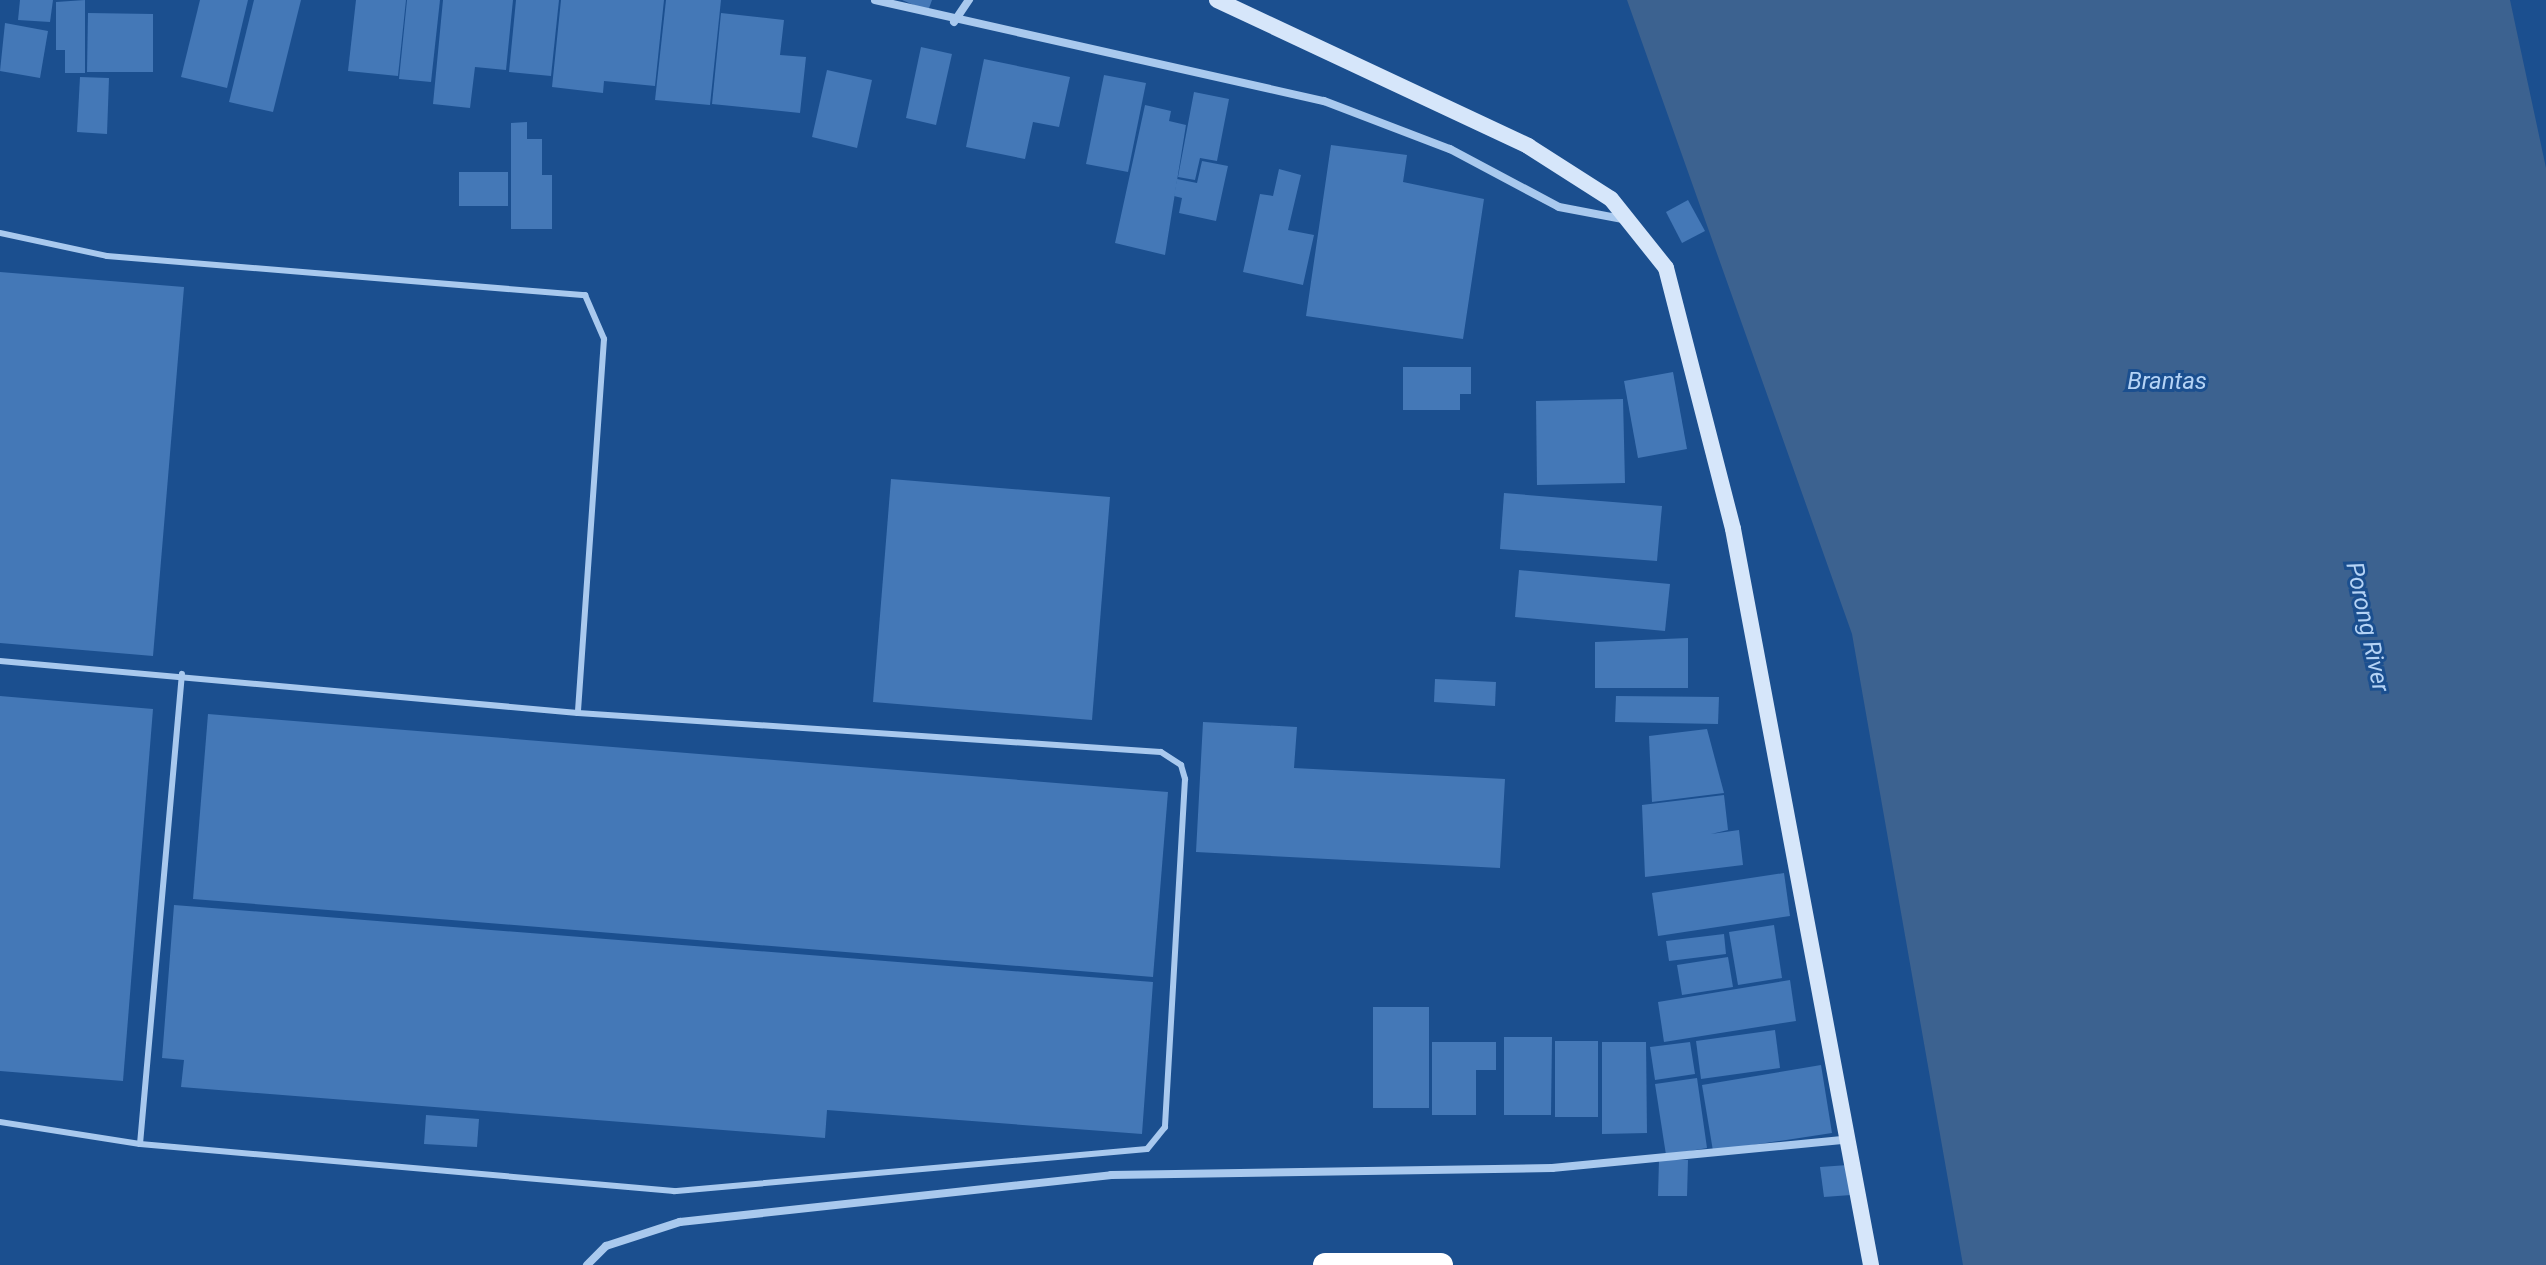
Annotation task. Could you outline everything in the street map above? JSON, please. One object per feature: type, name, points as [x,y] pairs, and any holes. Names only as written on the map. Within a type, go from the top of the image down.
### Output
[{"type":"highway","points":[[1325,1265],[1441,1265]]},
{"type":"street","points":[[875,0],[954,22],[1324,101],[1450,149],[1559,207],[1635,221]]},
{"type":"street","points":[[954,22],[969,0]]},
{"type":"street","points":[[1217,0],[1528,146],[1635,221],[1666,268],[1701,382],[1871,1265]]},
{"type":"street","points":[[587,1265],[606,1246],[680,1222],[1111,1175],[1552,1168],[1845,1140]]},
{"type":"lane","points":[[0,233],[107,256],[585,295],[604,339],[578,713]]},
{"type":"lane","points":[[0,661],[182,674],[578,713],[1171,756],[1185,779],[1162,1137],[1147,1149],[751,1190],[674,1191],[140,1144],[0,1122]]},
{"type":"lane","points":[[140,1144],[182,674]]},
{"type":"water","name":"Brantas","points":[[1627,0],[2510,0],[2546,168],[2546,1265],[1963,1265],[1852,634]]},
{"type":"building","points":[[20,0],[53,0],[50,22],[18,20]]},
{"type":"building","points":[[85,0],[85,73],[65,73],[65,50],[56,50],[56,2]]},
{"type":"building","points":[[200,0],[248,0],[227,88],[181,77]]},
{"type":"building","points":[[254,0],[301,0],[273,112],[229,102]]},
{"type":"building","points":[[356,0],[406,0],[398,76],[348,71]]},
{"type":"building","points":[[407,0],[440,0],[431,82],[399,79]]},
{"type":"building","points":[[443,0],[513,0],[506,70],[475,67],[470,108],[433,104]]},
{"type":"building","points":[[516,0],[559,0],[551,76],[509,72]]},
{"type":"building","points":[[561,0],[664,0],[655,86],[604,81],[603,93],[552,87]]},
{"type":"building","points":[[666,0],[721,0],[710,105],[655,100]]},
{"type":"building","points":[[902,0],[932,0],[928,11]]},
{"type":"building","points":[[88,13],[153,14],[153,72],[87,72]]},
{"type":"building","points":[[721,13],[784,20],[780,55],[806,57],[800,113],[712,104]]},
{"type":"building","points":[[5,23],[48,31],[40,78],[0,71]]},
{"type":"building","points":[[921,47],[952,54],[936,125],[906,118]]},
{"type":"building","points":[[984,59],[1070,77],[1059,127],[1033,122],[1025,159],[966,147]]},
{"type":"building","points":[[827,70],[872,80],[857,148],[812,137]]},
{"type":"building","points":[[1104,75],[1146,83],[1128,172],[1086,164]]},
{"type":"building","points":[[80,77],[109,78],[107,134],[77,132]]},
{"type":"building","points":[[1194,92],[1229,99],[1217,161],[1200,158],[1195,180],[1178,177]]},
{"type":"building","points":[[1145,105],[1171,111],[1169,121],[1186,125],[1165,255],[1115,243]]},
{"type":"building","points":[[527,122],[527,139],[542,139],[542,175],[552,175],[552,229],[511,229],[511,123]]},
{"type":"building","points":[[1331,145],[1407,155],[1403,182],[1484,199],[1463,339],[1306,316]]},
{"type":"building","points":[[1202,161],[1228,166],[1216,221],[1179,213],[1182,198],[1174,196],[1177,179],[1197,183]]},
{"type":"building","points":[[1279,169],[1301,175],[1288,230],[1314,235],[1303,285],[1243,272],[1260,194],[1273,196]]},
{"type":"building","points":[[459,172],[508,172],[508,206],[459,206]]},
{"type":"building","points":[[1688,200],[1705,231],[1682,243],[1666,212]]},
{"type":"building","points":[[0,272],[184,287],[153,656],[0,643]]},
{"type":"building","points":[[1403,367],[1471,367],[1471,394],[1460,394],[1460,410],[1403,410]]},
{"type":"building","points":[[1673,372],[1687,449],[1638,458],[1624,381]]},
{"type":"building","points":[[1623,399],[1625,483],[1537,485],[1536,401]]},
{"type":"building","points":[[891,479],[1110,497],[1092,720],[873,702]]},
{"type":"building","points":[[1504,493],[1662,506],[1657,561],[1500,549]]},
{"type":"building","points":[[1519,570],[1670,584],[1665,631],[1515,617]]},
{"type":"building","points":[[1688,638],[1688,688],[1595,688],[1595,642]]},
{"type":"building","points":[[1435,679],[1496,682],[1495,706],[1434,702]]},
{"type":"building","points":[[0,696],[153,709],[123,1081],[0,1071]]},
{"type":"building","points":[[1616,696],[1719,697],[1718,724],[1615,722]]},
{"type":"building","points":[[208,714],[1168,792],[1153,977],[193,899]]},
{"type":"building","points":[[1203,722],[1297,727],[1294,768],[1505,779],[1500,868],[1196,852]]},
{"type":"building","points":[[1707,729],[1724,793],[1652,802],[1649,736]]},
{"type":"building","points":[[1724,795],[1728,830],[1711,834],[1739,830],[1743,865],[1645,877],[1642,805]]},
{"type":"building","points":[[1784,873],[1790,916],[1658,936],[1652,893]]},
{"type":"building","points":[[174,905],[1153,982],[1142,1134],[827,1110],[825,1138],[181,1087],[184,1060],[162,1058]]},
{"type":"building","points":[[1774,925],[1782,978],[1738,985],[1729,932]]},
{"type":"building","points":[[1724,934],[1726,954],[1669,961],[1666,941]]},
{"type":"building","points":[[1728,957],[1733,987],[1682,995],[1677,965]]},
{"type":"building","points":[[1790,980],[1796,1021],[1664,1042],[1658,1002]]},
{"type":"building","points":[[1373,1007],[1429,1007],[1429,1108],[1373,1108]]},
{"type":"building","points":[[1775,1030],[1780,1068],[1701,1079],[1696,1041]]},
{"type":"building","points":[[1504,1037],[1552,1037],[1551,1115],[1504,1115]]},
{"type":"building","points":[[1555,1041],[1598,1041],[1598,1117],[1555,1117]]},
{"type":"building","points":[[1432,1042],[1496,1042],[1496,1070],[1476,1070],[1476,1115],[1432,1115]]},
{"type":"building","points":[[1602,1042],[1646,1042],[1647,1133],[1602,1134]]},
{"type":"building","points":[[1690,1042],[1695,1074],[1655,1080],[1650,1047]]},
{"type":"building","points":[[1821,1065],[1832,1133],[1713,1151],[1702,1085]]},
{"type":"building","points":[[1697,1078],[1707,1148],[1666,1155],[1655,1084]]},
{"type":"building","points":[[426,1115],[479,1119],[477,1147],[424,1144]]},
{"type":"building","points":[[1659,1160],[1688,1160],[1687,1196],[1658,1196]]},
{"type":"building","points":[[1848,1165],[1851,1195],[1824,1197],[1820,1167]]},
{"type":"water label","name":"Porong River","points":[[2367,627]]}]
